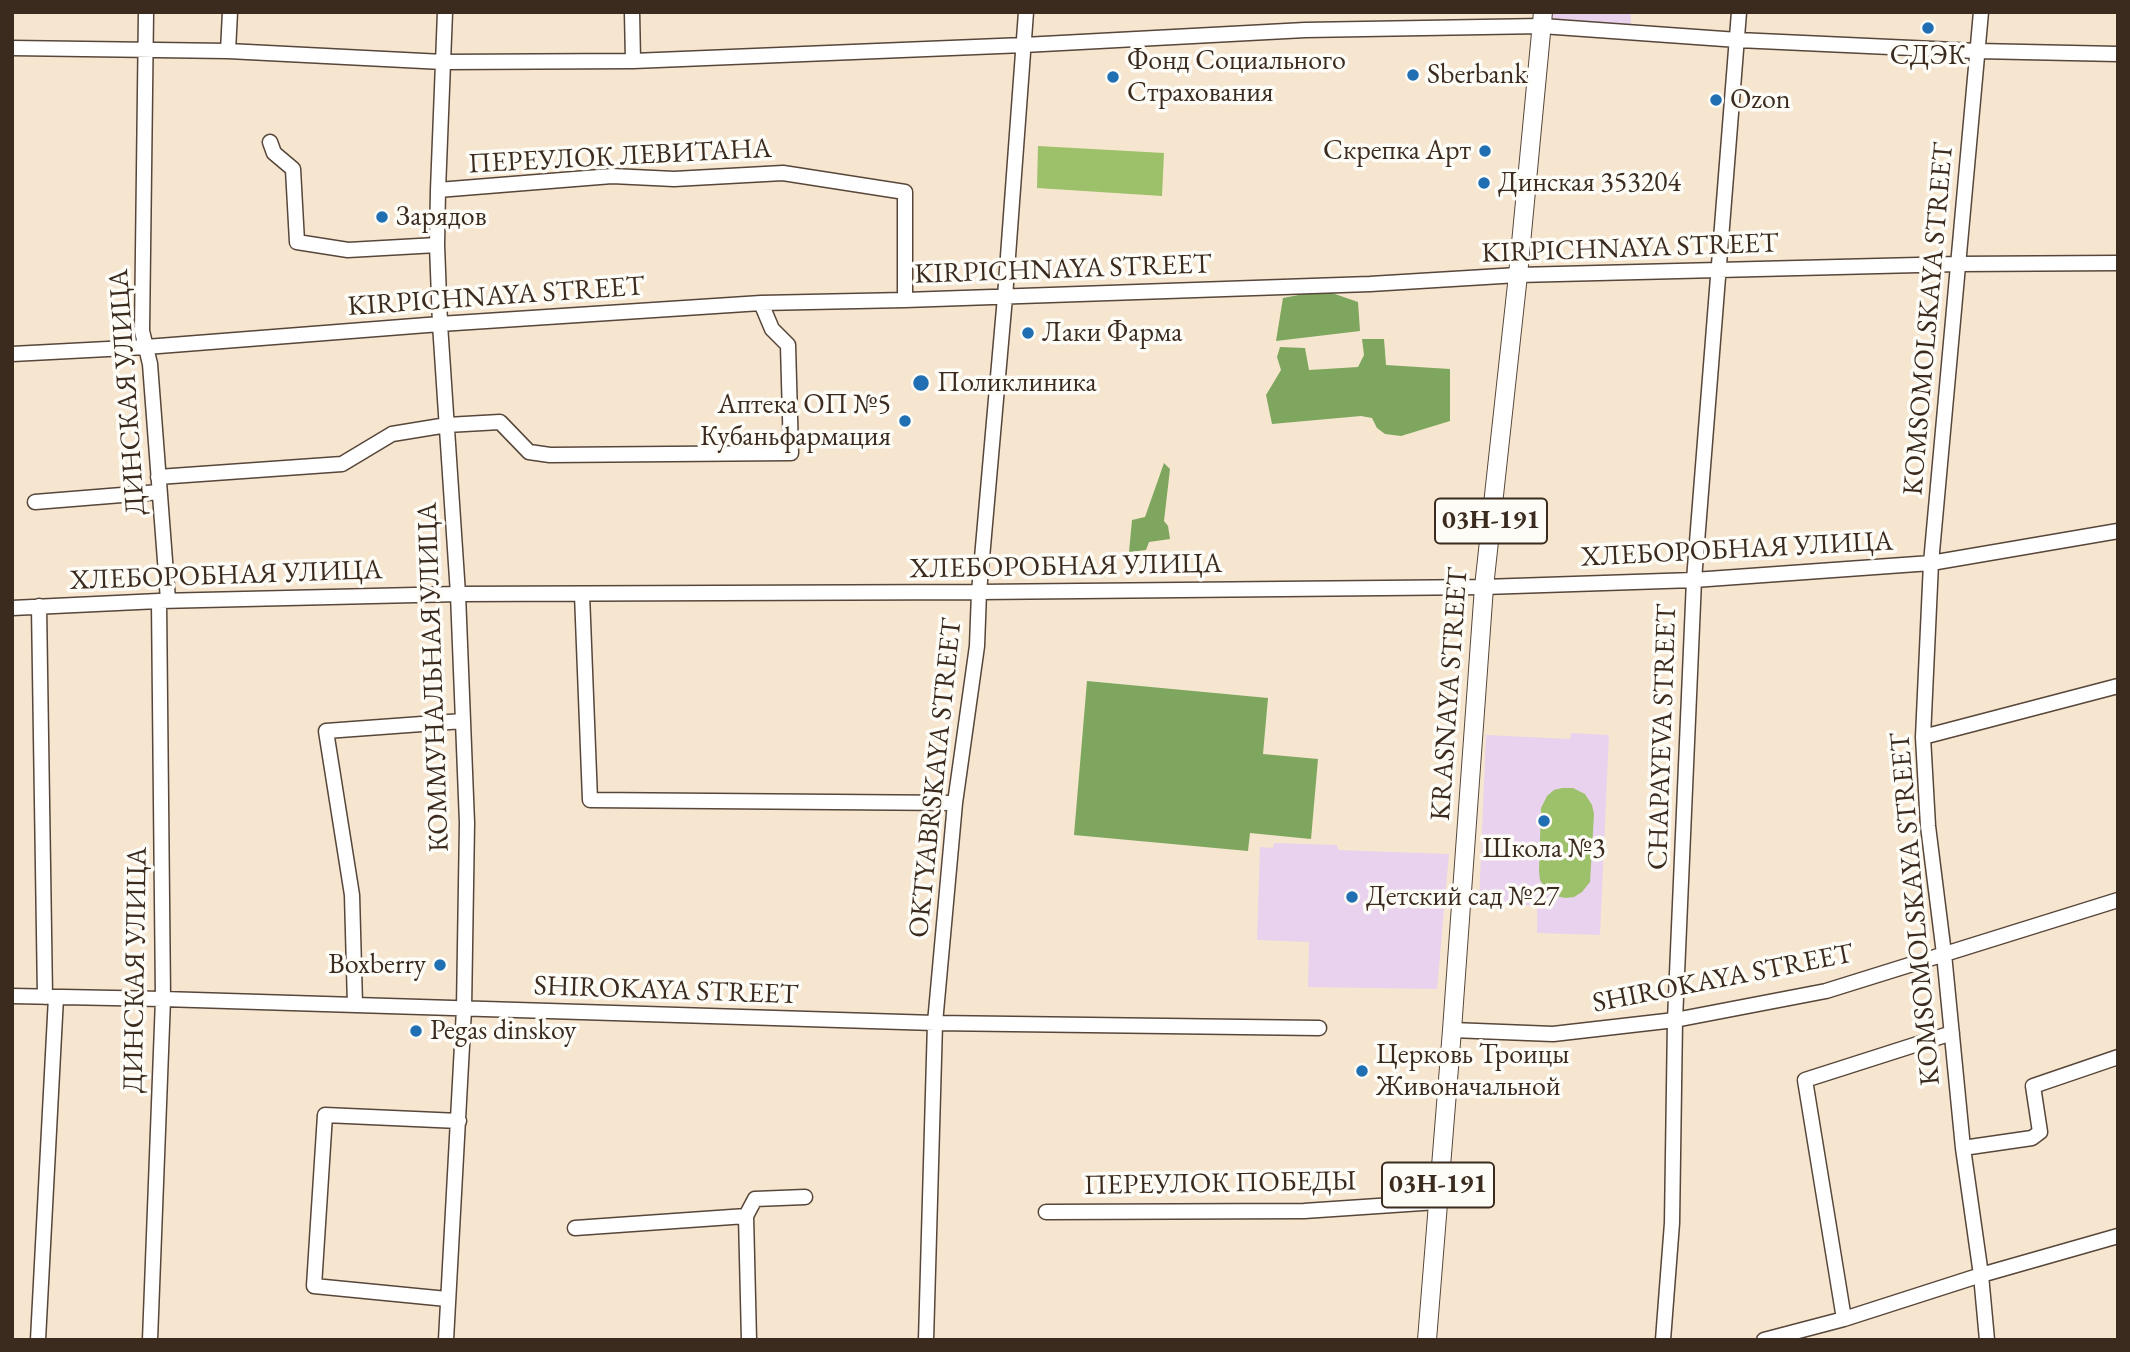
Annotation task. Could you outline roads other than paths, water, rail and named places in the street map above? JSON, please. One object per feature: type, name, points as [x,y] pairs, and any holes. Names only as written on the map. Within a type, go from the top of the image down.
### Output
[{"type":"main road","name":"KRASNAYA STREET","points":[[1427,1340],[1483,587],[1518,275],[1542,19]]},
{"type":"street","name":"ДИНСКАЯ УЛИЦА","points":[[145,12],[142,331],[150,363],[163,601],[163,999],[150,1340]]},
{"type":"street","points":[[228,51],[230,12]]},
{"type":"street","name":"КОММУНАЛЬНАЯ УЛИЦА","points":[[445,12],[438,190],[440,324],[458,594],[467,823],[464,1009],[446,1340]]},
{"type":"street","points":[[632,12],[633,61]]},
{"type":"street","name":"OKTYABRSKAYA STREET","points":[[926,1340],[935,1023],[955,803],[977,646],[979,592],[1026,12]]},
{"type":"street","name":"CHAPAYEVA STREET","points":[[1663,1340],[1672,1223],[1675,1020],[1694,580],[1739,12]]},
{"type":"street","name":"KOMSOMOLSKAYA STREET","points":[[1981,12],[1931,563],[1923,737],[1928,826],[1987,1340]]},
{"type":"street","points":[[12,48],[228,51],[443,62],[633,61],[1542,19],[1738,40],[1977,51],[2118,54]]},
{"type":"street","points":[[270,142],[274,153],[292,169],[297,242],[348,250],[438,245]]},
{"type":"street","name":"ПЕРЕУЛОК ЛЕВИТАНА","points":[[438,190],[612,176],[674,179],[783,173],[905,192],[905,300]]},
{"type":"street","name":"KIRPICHNAYA STREET","points":[[12,354],[146,347],[761,303],[1005,297],[1518,275],[1958,264],[2118,263]]},
{"type":"street","points":[[158,477],[342,464],[392,434],[447,425],[500,422],[528,452],[550,455],[791,453],[788,345],[772,329],[761,303]]},
{"type":"street","points":[[35,502],[159,492]]},
{"type":"street","name":"ХЛЕБОРОБНАЯ УЛИЦА","points":[[12,608],[163,601],[458,594],[1483,587],[1694,580],[1931,563],[2118,531]]},
{"type":"street","points":[[582,594],[590,800],[955,803]]},
{"type":"street","points":[[38,1340],[51,997],[39,606]]},
{"type":"street","points":[[1923,737],[2118,687]]},
{"type":"street","points":[[355,1005],[352,895],[326,731],[463,721]]},
{"type":"street","name":"SHIROKAYA STREET","points":[[1452,1031],[1553,1034],[1675,1020],[1826,991],[2118,900]]},
{"type":"street","name":"SHIROKAYA STREET","points":[[12,996],[935,1023],[1318,1028]]},
{"type":"street","points":[[1844,1319],[1805,1080],[1952,1033]]},
{"type":"street","points":[[1963,1148],[2032,1138],[2040,1132],[2033,1086],[2118,1057]]},
{"type":"street","points":[[447,1299],[314,1286],[325,1115],[459,1121]]},
{"type":"street","points":[[749,1340],[746,1216],[755,1199],[805,1197]]},
{"type":"street","name":"ПЕРЕУЛОК ПОБЕДЫ","points":[[1046,1212],[1304,1211],[1437,1202]]},
{"type":"street","points":[[575,1228],[746,1216]]},
{"type":"street","points":[[1764,1340],[1844,1319],[1981,1275],[2118,1236]]},
{"type":"place","name":"СДЭК","points":[[1928,28]]},
{"type":"place","name":"Sberbank","points":[[1413,75]]},
{"type":"place","name":"Фонд Социального Страхования","points":[[1113,77]]},
{"type":"place","name":"Ozon","points":[[1716,100]]},
{"type":"place","name":"Скрепка Арт","points":[[1485,151]]},
{"type":"place","name":"Динская 353204","points":[[1484,183]]},
{"type":"place","name":"Зарядов","points":[[382,217]]},
{"type":"place","name":"Лаки Фарма","points":[[1028,333]]},
{"type":"place","name":"Поликлиника","points":[[921,383]]},
{"type":"place","name":"Аптека ОП №5 Кубаньфармация","points":[[905,421]]},
{"type":"place","name":"Школа №3","points":[[1544,821]]},
{"type":"place","name":"Детский сад №27","points":[[1352,897]]},
{"type":"place","name":"Boxberry","points":[[440,965]]},
{"type":"place","name":"Pegas dinskoy","points":[[416,1031]]},
{"type":"place","name":"Церковь Троицы Живоначальной","points":[[1362,1071]]}]
